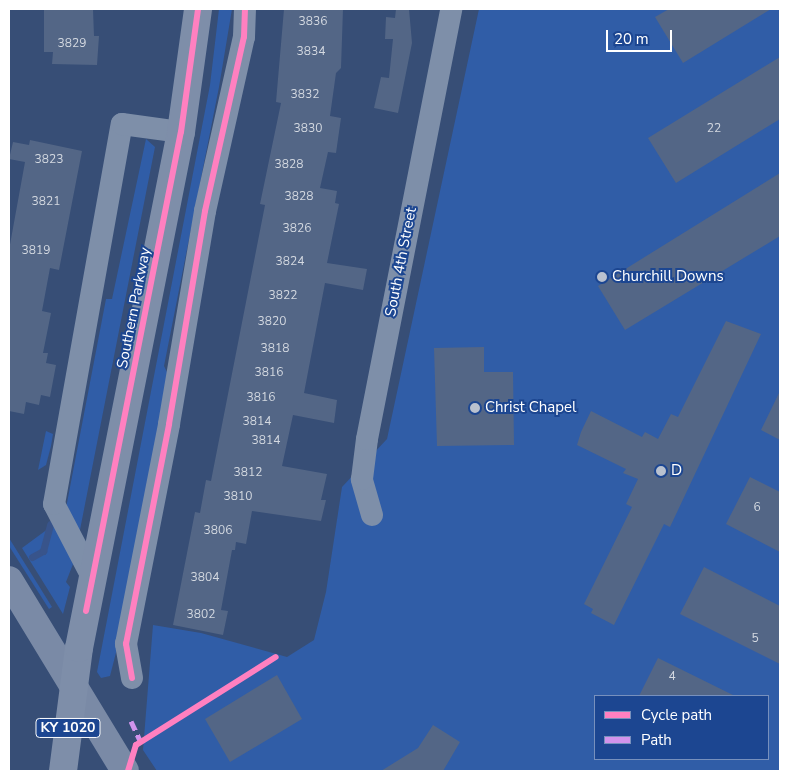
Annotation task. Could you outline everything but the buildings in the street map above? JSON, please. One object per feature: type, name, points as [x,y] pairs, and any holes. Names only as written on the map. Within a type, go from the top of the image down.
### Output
[{"type":"main road","name":"Southern Parkway","points":[[63,771],[74,686],[92,577],[181,132],[198,9]]},
{"type":"main road","points":[[9,580],[125,771]]},
{"type":"street","points":[[132,678],[126,644],[169,424],[205,211],[244,37],[245,9]]},
{"type":"street","name":"South 4th Street","points":[[372,515],[362,479],[367,439],[451,9]]},
{"type":"street","points":[[92,577],[54,504],[122,124],[181,132]]},
{"type":"shaded area","points":[[219,9],[232,9],[219,87],[164,366],[169,376],[120,637],[110,676],[101,678],[97,672],[210,85]]},
{"type":"shaded area","name":"Churchill Downs","points":[[479,9],[780,9],[780,771],[157,771],[143,750],[153,625],[201,633],[287,657],[314,640],[326,592],[342,487],[387,439]]},
{"type":"shaded area","points":[[146,139],[155,147],[79,535],[66,508],[106,299],[112,299]]},
{"type":"shaded area","points":[[46,431],[53,434],[51,446],[46,465],[38,470]]},
{"type":"shaded area","points":[[56,523],[73,564],[66,582],[70,587],[63,614],[22,548]]},
{"type":"shaded area","points":[[9,538],[52,607],[49,609],[9,546]]},
{"type":"waterway","points":[[32,557],[43,551],[50,524]]},
{"type":"marked path","points":[[131,721],[141,742]]},
{"type":"cycle path","points":[[86,611],[181,132],[198,9]]},
{"type":"cycle path","points":[[132,678],[126,644],[169,424],[205,211],[244,37],[245,9]]},
{"type":"cycle path","points":[[128,771],[136,745],[276,657]]},
{"type":"place","name":"Churchill Downs","points":[[602,277]]},
{"type":"place","name":"Christ Chapel","points":[[475,408]]},
{"type":"place","name":"D","points":[[661,471]]}]
